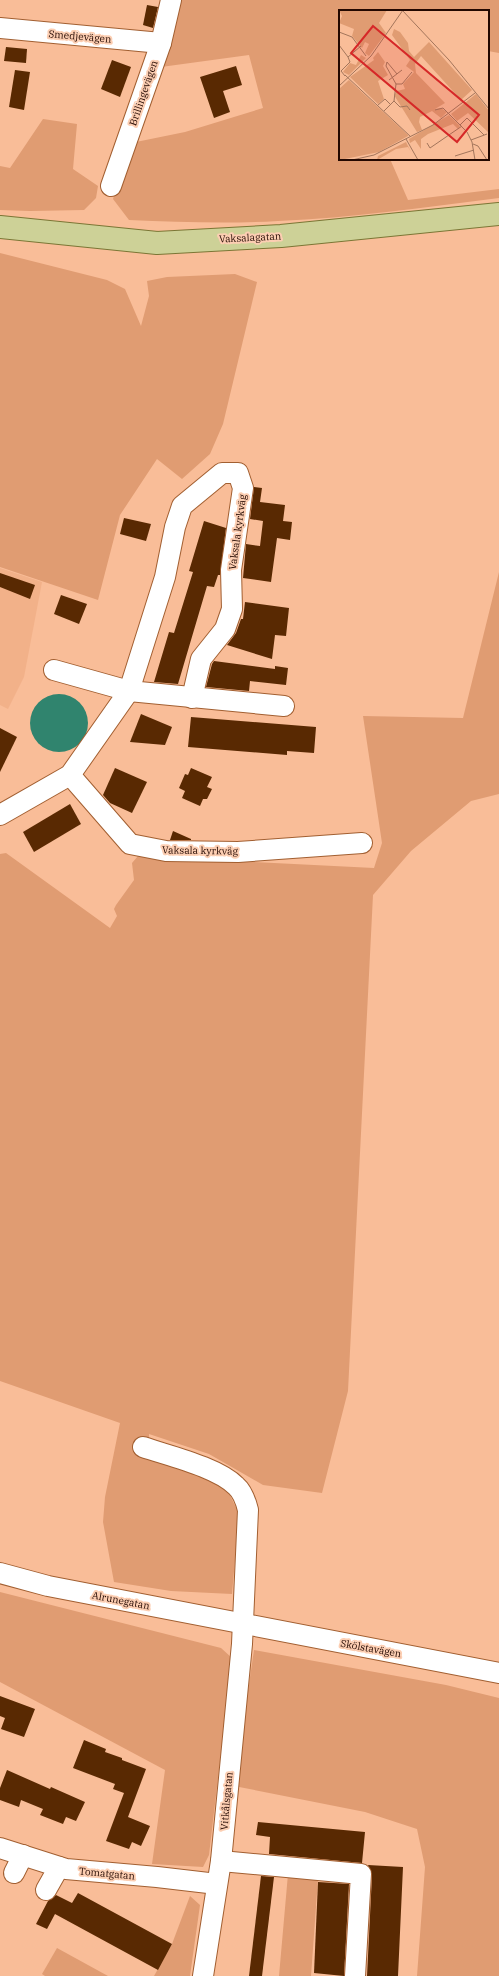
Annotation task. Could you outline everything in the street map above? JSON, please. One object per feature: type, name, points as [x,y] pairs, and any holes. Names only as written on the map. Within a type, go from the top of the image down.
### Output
[{"type":"main road","name":"Vaksalagatan","points":[[0,227],[157,243],[281,236],[499,214]]},
{"type":"street","name":"Brillingevägen","points":[[111,186],[161,43],[171,0]]},
{"type":"street","name":"Smedjevägen","points":[[0,28],[161,43]]},
{"type":"street","name":"Vaksala kyrkväg","points":[[0,816],[70,775],[128,691],[165,577],[175,527],[182,506],[222,472],[238,473],[243,488],[233,550],[232,609],[225,629],[202,659],[192,698]]},
{"type":"street","points":[[54,670],[128,691],[284,706]]},
{"type":"street","name":"Vaksala kyrkväg","points":[[70,775],[130,844],[166,851],[238,852],[362,843]]},
{"type":"street","name":"Vitkålsgatan","points":[[143,1447],[220,1475],[236,1486],[244,1498],[248,1510],[243,1625],[221,1861],[203,1976]]},
{"type":"street","name":"Alrunegatan","points":[[0,1573],[48,1586],[243,1625]]},
{"type":"street","name":"Skölstavägen","points":[[243,1625],[499,1673]]},
{"type":"street","name":"Tomatgatan","points":[[0,1848],[19,1864],[59,1867],[66,1870],[157,1877],[217,1884]]},
{"type":"street","points":[[221,1861],[257,1870],[361,1874],[355,1976]]},
{"type":"street","points":[[46,1890],[59,1867]]},
{"type":"shaded area","points":[[177,0],[499,0],[499,53],[489,51],[489,10],[339,10],[339,160],[390,160],[408,200],[499,189],[499,198],[389,212],[306,220],[222,223],[129,220],[113,199],[131,143],[185,132],[263,108],[249,55],[161,67]]},
{"type":"shaded area","points":[[43,119],[77,124],[73,169],[98,186],[96,198],[84,210],[0,210],[0,166],[10,168]]},
{"type":"shaded area","points":[[0,253],[107,280],[125,289],[141,326],[149,296],[147,281],[167,277],[235,274],[257,282],[223,424],[210,454],[182,479],[157,459],[120,515],[98,600],[0,567]]},
{"type":"shaded area","points":[[0,568],[42,582],[24,677],[8,709],[0,705]]},
{"type":"shaded area","points":[[499,572],[499,794],[471,801],[411,851],[373,895],[348,1391],[322,1493],[263,1485],[209,1454],[149,1434],[149,1457],[204,1477],[228,1491],[239,1514],[232,1594],[171,1591],[114,1582],[103,1522],[105,1497],[120,1423],[0,1381],[0,854],[6,853],[110,928],[117,916],[114,909],[116,905],[134,880],[132,863],[138,856],[374,868],[382,843],[363,716],[463,718]]},
{"type":"shaded area","points":[[0,1592],[221,1648],[232,1658],[209,1855],[203,1867],[152,1864],[165,1770],[0,1682]]},
{"type":"shaded area","points":[[254,1650],[446,1685],[499,1698],[499,1976],[417,1976],[425,1867],[417,1829],[365,1812],[234,1786]]},
{"type":"shaded area","points":[[288,1874],[318,1879],[311,1976],[279,1976]]},
{"type":"shaded area","points":[[190,1896],[200,1905],[190,1976],[154,1976],[172,1944]]},
{"type":"shaded area","points":[[57,1948],[108,1976],[45,1976],[42,1974]]},
{"type":"water","points":[[53,694],[65,694],[80,702],[88,717],[88,729],[80,744],[65,752],[53,752],[38,744],[30,729],[30,717],[38,702]]},
{"type":"building","points":[[147,5],[158,7],[153,28],[143,25]]},
{"type":"building","points":[[6,47],[27,49],[26,63],[4,61]]},
{"type":"building","points":[[112,60],[131,67],[120,97],[101,89]]},
{"type":"building","points":[[236,66],[242,85],[223,91],[230,112],[214,118],[200,77]]},
{"type":"building","points":[[15,70],[30,72],[24,110],[9,107]]},
{"type":"building","points":[[254,487],[262,488],[260,502],[285,505],[283,521],[292,522],[290,540],[277,538],[271,582],[243,578],[246,544],[260,546],[263,521],[250,519]]},
{"type":"building","points":[[124,518],[151,524],[146,541],[120,534]]},
{"type":"building","points":[[204,521],[226,528],[220,575],[218,575],[214,587],[207,586],[178,684],[154,682],[169,632],[174,633],[193,572],[189,571]]},
{"type":"building","points":[[0,573],[35,585],[30,599],[0,587]]},
{"type":"building","points":[[61,595],[87,604],[79,624],[54,614]]},
{"type":"building","points":[[245,602],[289,608],[286,636],[275,635],[272,659],[227,645],[236,633],[241,619],[243,619]]},
{"type":"building","points":[[214,661],[275,669],[275,666],[288,668],[286,685],[250,681],[249,691],[206,687]]},
{"type":"building","points":[[141,714],[172,727],[165,745],[130,742]]},
{"type":"building","points":[[191,717],[316,727],[314,753],[287,751],[287,755],[188,747]]},
{"type":"building","points":[[0,728],[17,737],[0,772]]},
{"type":"building","points":[[115,768],[147,782],[132,813],[110,803],[103,795]]},
{"type":"building","points":[[191,768],[212,777],[207,787],[212,789],[207,799],[203,799],[200,806],[182,798],[185,791],[179,788],[185,774],[188,775]]},
{"type":"building","points":[[70,804],[81,824],[34,852],[23,832]]},
{"type":"building","points":[[173,831],[191,839],[191,840],[170,840]]},
{"type":"building","points":[[0,1696],[35,1709],[24,1737],[1,1729],[5,1718],[0,1716]]},
{"type":"building","points":[[84,1740],[106,1749],[105,1752],[122,1758],[122,1760],[146,1769],[128,1817],[150,1826],[141,1846],[132,1842],[129,1849],[106,1841],[124,1793],[113,1789],[115,1784],[73,1768]]},
{"type":"building","points":[[7,1770],[50,1789],[51,1787],[85,1802],[76,1821],[66,1817],[63,1824],[40,1815],[43,1809],[21,1800],[19,1807],[0,1800],[0,1788]]},
{"type":"building","points":[[258,1822],[365,1832],[362,1863],[269,1854],[270,1837],[256,1835]]},
{"type":"building","points":[[368,1865],[403,1867],[398,1976],[367,1976],[372,1875]]},
{"type":"building","points":[[261,1876],[274,1877],[262,1976],[249,1976]]},
{"type":"building","points":[[318,1882],[349,1884],[344,1976],[314,1973]]},
{"type":"building","points":[[78,1893],[172,1944],[158,1970],[55,1914],[47,1929],[36,1924],[48,1901],[56,1895],[72,1903]]}]
